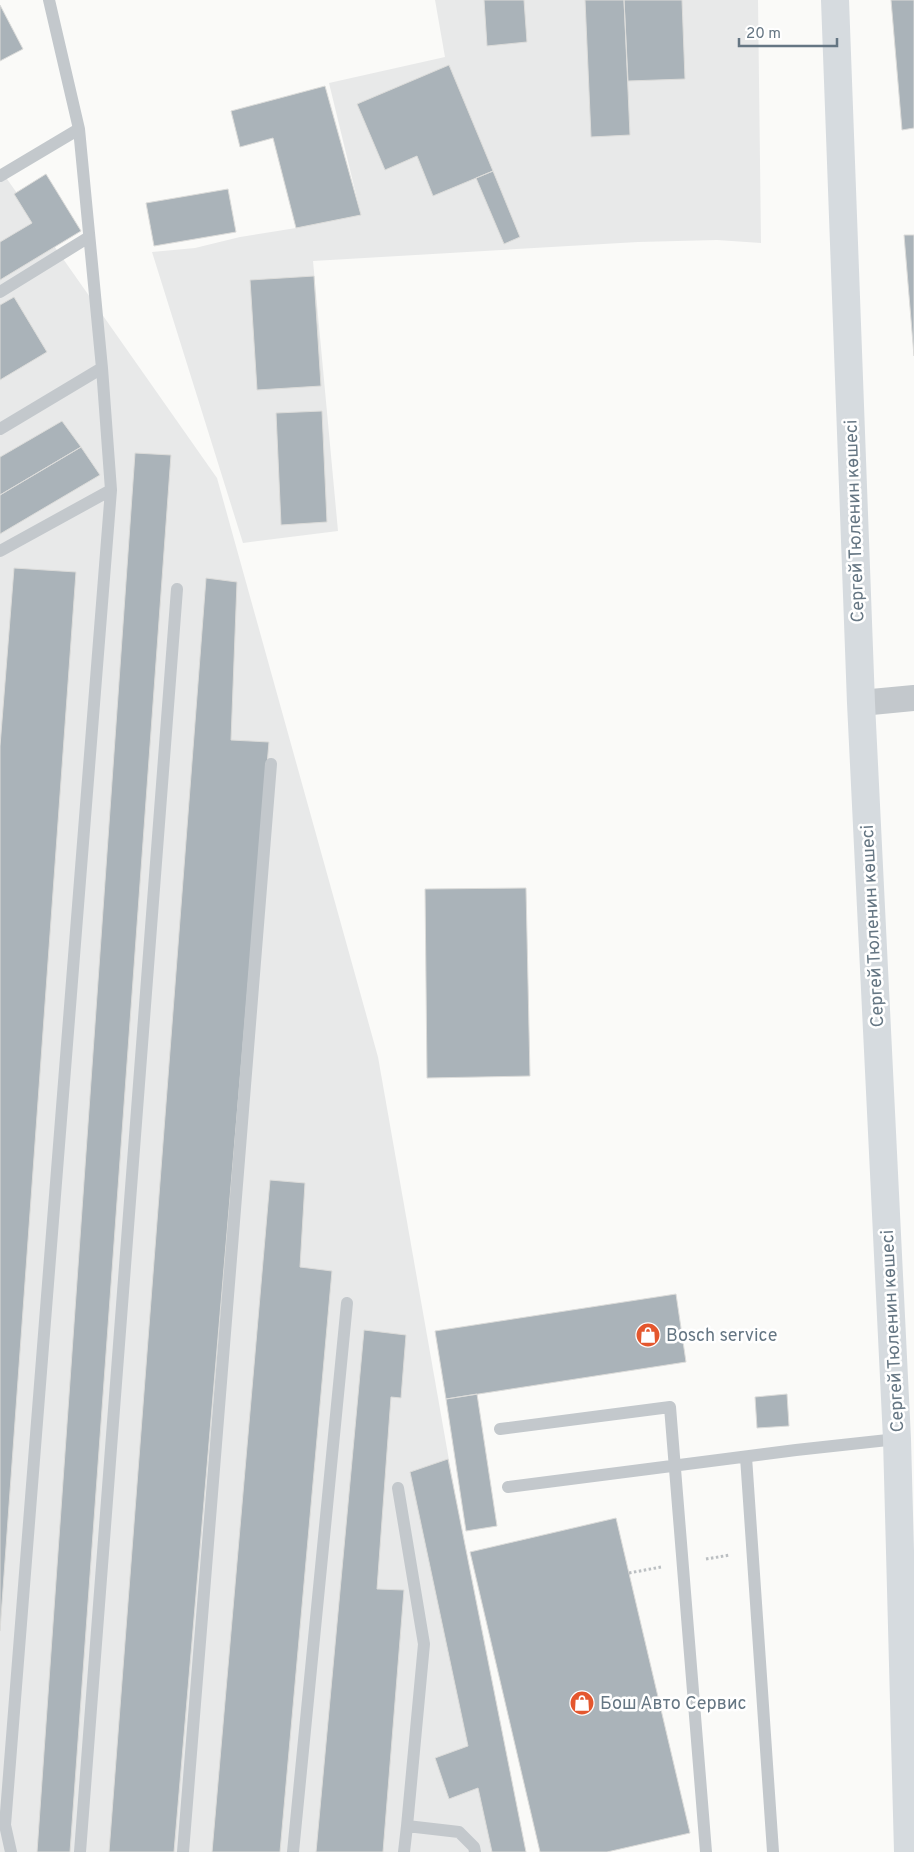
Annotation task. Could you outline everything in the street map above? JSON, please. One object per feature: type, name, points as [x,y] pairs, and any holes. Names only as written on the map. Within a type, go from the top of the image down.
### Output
[{"type":"main road","name":"Сергей Тюленин көшесі","points":[[835,0],[861,702],[897,1439],[908,1852]]},
{"type":"street","points":[[861,702],[914,698]]},
{"type":"lane","points":[[11,1852],[2,1826],[111,490],[102,368],[78,129],[49,0]]},
{"type":"lane","points":[[0,176],[78,129]]},
{"type":"lane","points":[[0,292],[90,238]]},
{"type":"lane","points":[[0,429],[102,368]]},
{"type":"lane","points":[[0,551],[111,490]]},
{"type":"lane","points":[[80,1852],[177,589]]},
{"type":"lane","points":[[183,1852],[271,764]]},
{"type":"lane","points":[[293,1852],[347,1303]]},
{"type":"lane","points":[[500,1429],[670,1407],[706,1852]]},
{"type":"lane","points":[[508,1487],[897,1439]]},
{"type":"lane","points":[[746,1457],[773,1852]]},
{"type":"lane","points":[[398,1488],[424,1644],[404,1852]]},
{"type":"lane","points":[[407,1826],[459,1832],[474,1847],[475,1852]]},
{"type":"shaded area","points":[[435,0],[758,0],[761,243],[717,240],[638,242],[313,261],[338,531],[243,543],[152,252],[195,248],[240,237],[361,215],[329,83],[445,57]]},
{"type":"shaded area","points":[[0,169],[217,478],[378,1057],[518,1852],[0,1852]]},
{"type":"building","points":[[484,0],[524,0],[527,42],[487,46]]},
{"type":"building","points":[[585,0],[624,0],[630,135],[591,137]]},
{"type":"building","points":[[624,0],[682,0],[685,79],[628,81]]},
{"type":"building","points":[[891,0],[914,0],[914,128],[902,130]]},
{"type":"building","points":[[0,5],[23,49],[0,61]]},
{"type":"building","points":[[449,65],[493,171],[433,196],[417,156],[385,170],[357,104]]},
{"type":"building","points":[[325,86],[361,215],[296,228],[273,138],[240,147],[231,111]]},
{"type":"building","points":[[493,171],[520,237],[504,244],[476,178]]},
{"type":"building","points":[[46,174],[81,231],[0,280],[0,242],[32,223],[14,194]]},
{"type":"building","points":[[228,189],[236,232],[154,246],[146,203]]},
{"type":"building","points":[[904,235],[914,235],[914,356]]},
{"type":"building","points":[[314,276],[321,386],[257,390],[250,280]]},
{"type":"building","points":[[14,297],[47,352],[0,380],[0,305]]},
{"type":"building","points":[[322,411],[327,522],[281,525],[276,413]]},
{"type":"building","points":[[62,421],[81,447],[0,495],[0,457]]},
{"type":"building","points":[[81,447],[100,475],[0,534],[0,495]]},
{"type":"building","points":[[135,453],[171,455],[70,1852],[37,1852]]},
{"type":"building","points":[[14,568],[76,572],[0,1631],[0,746]]},
{"type":"building","points":[[206,578],[237,582],[231,740],[269,742],[174,1852],[109,1852]]},
{"type":"building","points":[[526,888],[530,1076],[427,1078],[425,889]]},
{"type":"building","points":[[270,1180],[305,1183],[300,1267],[332,1271],[280,1852],[212,1852]]},
{"type":"building","points":[[676,1294],[686,1362],[446,1399],[435,1331]]},
{"type":"building","points":[[364,1330],[406,1335],[401,1398],[391,1397],[377,1589],[404,1590],[383,1852],[316,1852]]},
{"type":"building","points":[[477,1394],[497,1526],[466,1531],[446,1399]]},
{"type":"building","points":[[787,1394],[789,1426],[757,1428],[755,1397]]},
{"type":"building","points":[[448,1459],[526,1852],[492,1852],[478,1788],[449,1799],[435,1758],[468,1746],[410,1472]]},
{"type":"building","name":"Бош Авто Сервис","points":[[616,1518],[690,1833],[607,1852],[540,1852],[470,1552]]},
{"type":"place","name":"Bosch service","points":[[648,1335]]},
{"type":"place","name":"Бош Авто Сервис","points":[[582,1703]]}]
